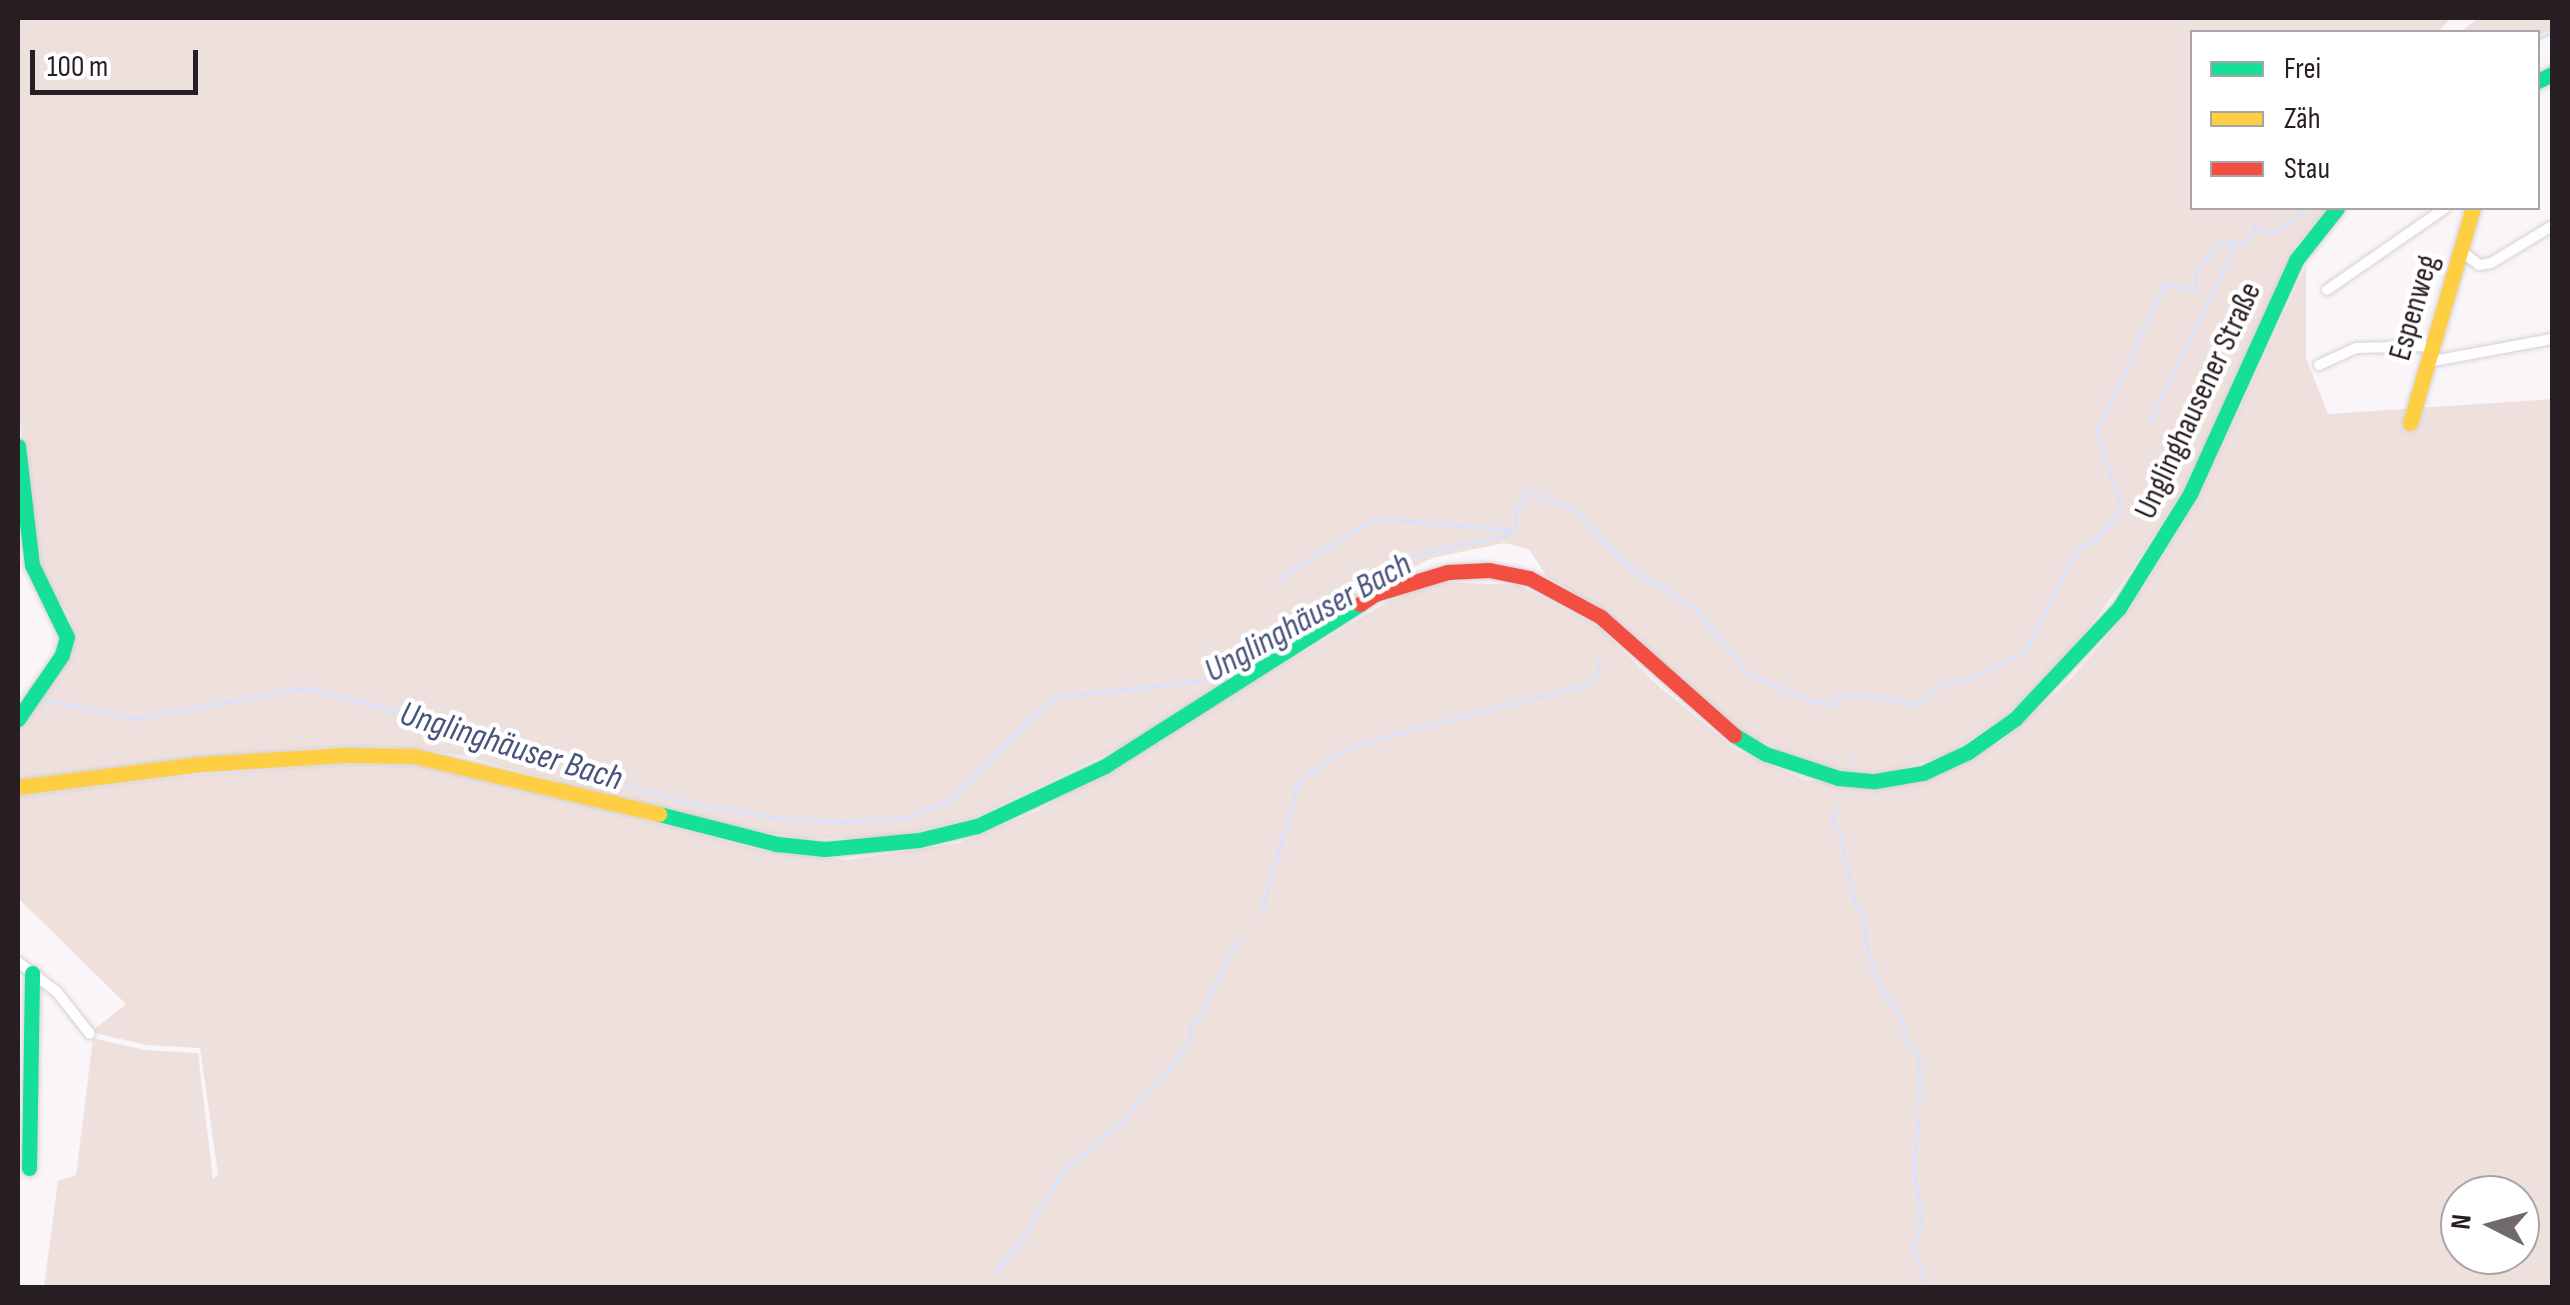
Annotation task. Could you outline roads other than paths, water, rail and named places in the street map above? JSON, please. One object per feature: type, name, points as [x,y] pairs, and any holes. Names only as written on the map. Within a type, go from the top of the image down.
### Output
[{"type":"main road","name":"Unglinghausener Straße","points":[[18,788],[201,764],[346,755],[414,756],[484,769],[777,844],[825,849],[903,842],[977,826],[1105,766],[1376,594],[1448,572],[1489,570],[1529,578],[1601,617],[1733,734],[1766,754],[1838,778],[1875,780],[1923,772],[1968,752],[2015,719],[2118,608],[2190,494],[2296,260],[2335,210]]},
{"type":"main road","name":"Espenweg","points":[[2410,424],[2473,210]]},
{"type":"main road","points":[[18,446],[32,565],[67,637],[62,655],[18,719]]},
{"type":"main road","points":[[29,1168],[32,973]]},
{"type":"street","points":[[2327,290],[2442,210]]},
{"type":"street","points":[[2460,250],[2478,265],[2491,263],[2552,226]]},
{"type":"street","points":[[2319,365],[2356,348],[2429,354],[2552,339]]},
{"type":"street","points":[[18,962],[56,992],[90,1034]]},
{"type":"waterway","name":"Unglinghäuser Bach","points":[[2540,38],[2552,33]]},
{"type":"waterway","name":"Unglinghäuser Bach","points":[[39,699],[136,719],[306,688],[547,750],[601,776],[679,801],[780,819],[906,819],[953,799],[1031,718],[1059,697],[1202,681],[1407,557],[1507,535],[1516,527],[1516,514],[1528,491],[1575,510],[1628,567],[1696,609],[1748,674],[1813,702],[1833,705],[1841,696],[1864,695],[1917,705],[1942,685],[1965,681],[2024,654],[2069,565],[2082,546],[2094,543],[2114,521],[2121,506],[2097,433],[2165,284],[2197,291],[2195,273],[2218,246],[2224,242],[2247,244],[2256,226],[2265,233],[2279,231],[2305,210]]},
{"type":"waterway","points":[[2151,422],[2235,246]]},
{"type":"waterway","points":[[1278,580],[1374,519],[1510,530]]},
{"type":"waterway","points":[[1262,912],[1297,788],[1305,777],[1345,750],[1378,739],[1588,685],[1600,672],[1598,663]]},
{"type":"waterway","points":[[1836,807],[1833,824],[1840,834],[1877,979],[1900,1017],[1909,1045],[1919,1053],[1920,1099]]},
{"type":"waterway","points":[[995,1274],[1018,1246],[1063,1172],[1124,1120],[1182,1054],[1192,1033],[1190,1027],[1200,1018],[1236,941]]},
{"type":"waterway","points":[[1919,1116],[1914,1170],[1922,1222],[1913,1247],[1927,1288]]}]
